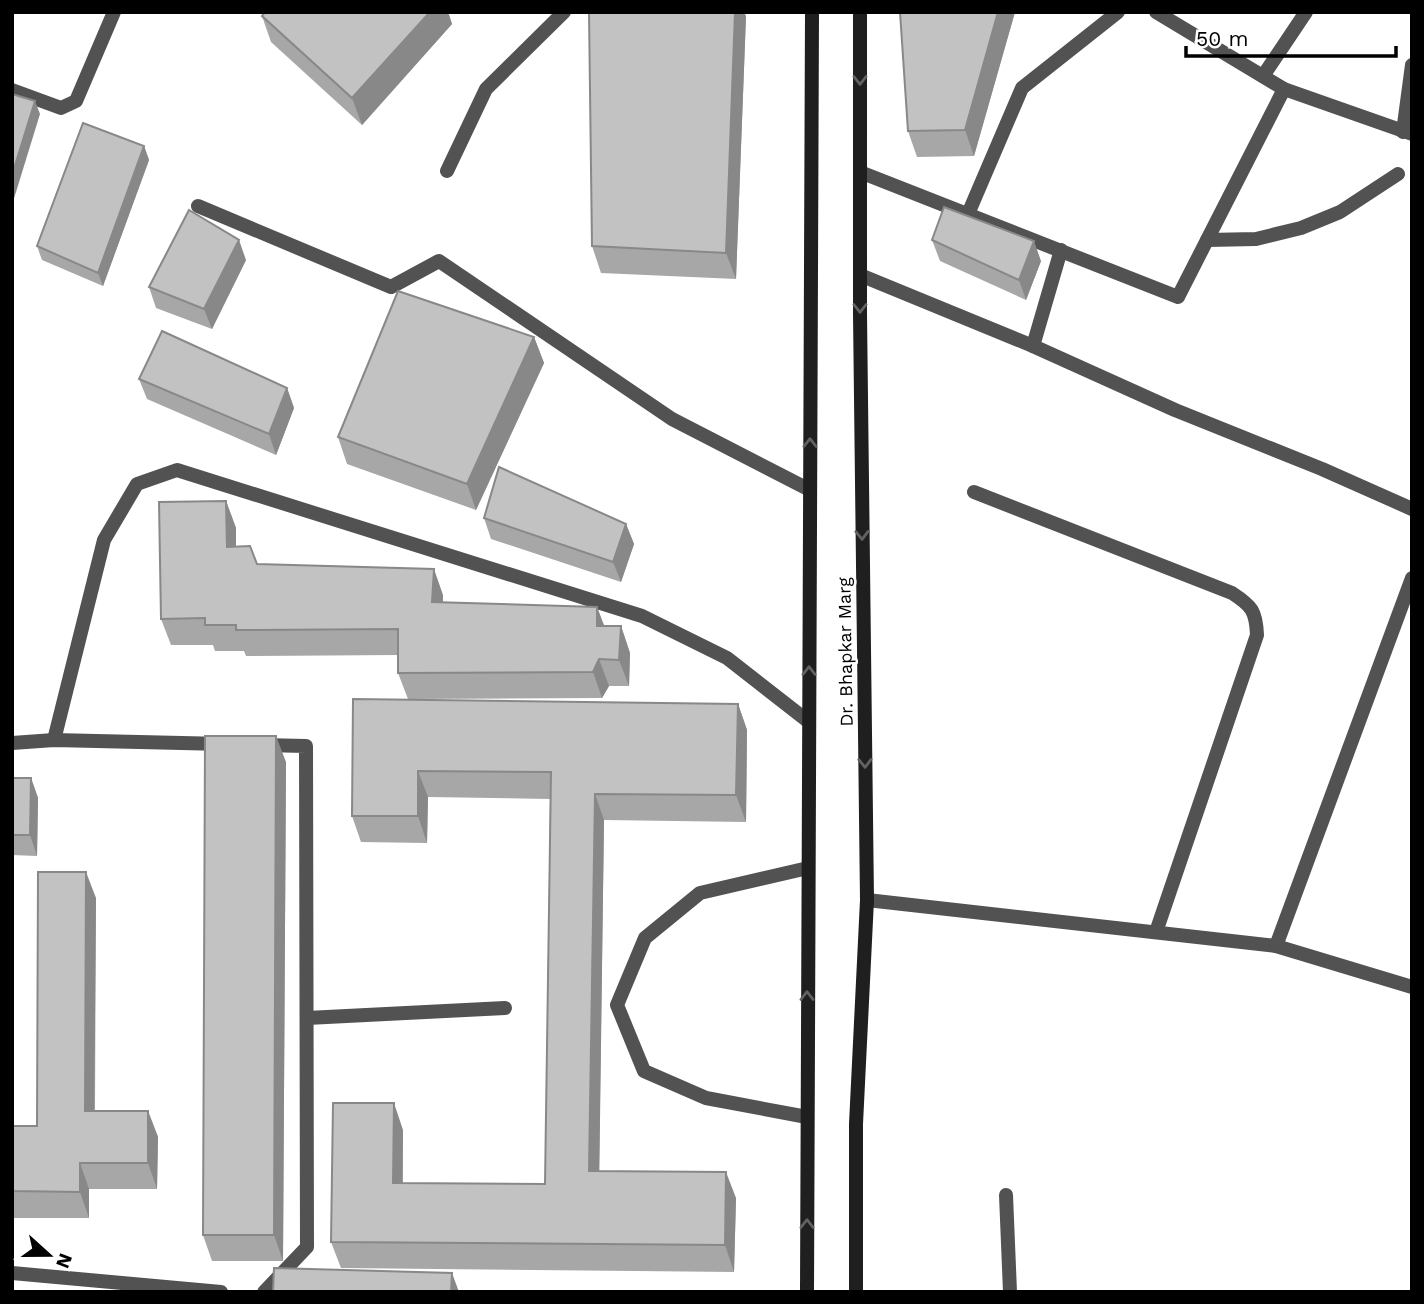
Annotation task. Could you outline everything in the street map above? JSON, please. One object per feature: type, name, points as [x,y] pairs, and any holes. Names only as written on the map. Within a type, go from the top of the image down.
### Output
[{"type":"main road","name":"Dr. Bhapkar Marg","points":[[807,1292],[812,12]]},
{"type":"main road","name":"Dr. Bhapkar Marg","points":[[856,1292],[856,1124],[867,900],[860,12]]},
{"type":"street","points":[[12,90],[61,108],[76,101],[114,12]]},
{"type":"street","points":[[447,172],[486,89],[565,12]]},
{"type":"street","points":[[968,214],[1023,88],[1118,12]]},
{"type":"street","points":[[1156,12],[1284,89],[1408,133],[1412,65]]},
{"type":"street","points":[[1263,76],[1306,12]]},
{"type":"street","points":[[860,172],[1178,297],[1284,89]]},
{"type":"street","points":[[1207,240],[1256,239],[1301,228],[1340,212],[1398,174]]},
{"type":"street","points":[[198,206],[391,287],[439,261],[672,419],[810,490]]},
{"type":"street","points":[[1033,346],[1060,250]]},
{"type":"street","points":[[860,275],[1033,346],[1175,410],[1322,469],[1412,509]]},
{"type":"street","points":[[54,740],[104,540],[137,484],[177,470],[642,616],[727,658],[809,722]]},
{"type":"street","points":[[974,492],[1232,593],[1250,604],[1256,620],[1257,635],[1156,932]]},
{"type":"street","points":[[1276,946],[1412,578]]},
{"type":"street","points":[[12,743],[54,740],[306,746],[307,1247],[264,1292]]},
{"type":"street","points":[[807,1117],[706,1098],[644,1071],[617,1005],[645,938],[700,893],[808,868]]},
{"type":"street","points":[[867,900],[1276,946],[1412,987]]},
{"type":"street","points":[[307,1018],[505,1008]]},
{"type":"street","points":[[1006,1195],[1010,1292]]},
{"type":"street","points":[[12,1273],[221,1292]]},
{"type":"building","points":[[265,12],[430,12],[352,98],[262,16]]},
{"type":"building","points":[[589,12],[735,12],[726,253],[592,246]]},
{"type":"building","points":[[900,12],[998,12],[965,130],[908,131]]},
{"type":"building","points":[[12,94],[35,101],[12,175]]},
{"type":"building","points":[[83,123],[144,146],[98,273],[37,246]]},
{"type":"building","points":[[944,207],[1034,241],[1019,280],[932,240]]},
{"type":"building","points":[[189,210],[239,240],[204,309],[149,287]]},
{"type":"building","points":[[398,291],[534,337],[467,484],[338,437]]},
{"type":"building","points":[[162,331],[287,388],[269,434],[139,379]]},
{"type":"building","points":[[499,467],[626,524],[613,562],[484,518]]},
{"type":"building","points":[[226,501],[227,547],[250,546],[257,564],[434,569],[432,602],[597,607],[597,626],[621,626],[619,660],[599,659],[593,672],[398,673],[398,629],[236,630],[236,625],[205,625],[205,618],[161,619],[159,502]]},
{"type":"building","points":[[353,699],[738,704],[736,795],[595,794],[589,1171],[726,1172],[725,1245],[331,1242],[333,1103],[394,1103],[393,1183],[545,1184],[551,772],[418,771],[418,816],[352,816]]},
{"type":"building","points":[[205,736],[276,736],[274,1235],[203,1235]]},
{"type":"building","points":[[12,778],[31,778],[30,835],[12,835]]},
{"type":"building","points":[[38,872],[86,872],[85,1111],[148,1111],[148,1163],[80,1163],[80,1192],[12,1191],[12,1126],[37,1126]]},
{"type":"building","points":[[274,1268],[452,1273],[451,1292],[273,1292]]}]
